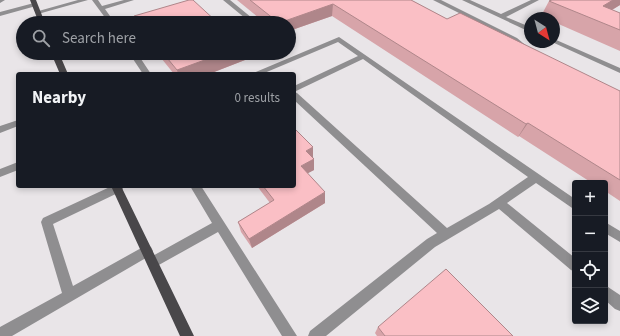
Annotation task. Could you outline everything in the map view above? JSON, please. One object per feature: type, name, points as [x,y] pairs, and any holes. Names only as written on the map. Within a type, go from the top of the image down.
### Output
[{"type":"main road","points":[[33,3],[39,16]]},
{"type":"main road","points":[[58,60],[63,72]]},
{"type":"main road","points":[[117,188],[187,336]]},
{"type":"street","points":[[38,12],[85,0]]},
{"type":"street","points":[[95,0],[107,16]]},
{"type":"street","points":[[101,8],[131,0]]},
{"type":"street","points":[[226,0],[245,16]]},
{"type":"street","points":[[436,0],[515,39],[528,51]]},
{"type":"street","points":[[465,0],[524,27]]},
{"type":"street","points":[[502,16],[536,0]]},
{"type":"street","points":[[0,14],[33,3]]},
{"type":"street","points":[[296,53],[339,39],[572,203]]},
{"type":"street","points":[[560,44],[620,71]]},
{"type":"street","points":[[296,88],[364,56]]},
{"type":"street","points":[[138,60],[146,72]]},
{"type":"street","points":[[259,72],[281,60]]},
{"type":"street","points":[[296,97],[446,234]]},
{"type":"street","points":[[0,130],[16,124]]},
{"type":"street","points":[[0,173],[16,167]]},
{"type":"street","points":[[314,336],[431,243],[536,178]]},
{"type":"street","points":[[69,295],[47,222],[115,188]]},
{"type":"street","points":[[196,188],[290,336]]},
{"type":"street","points":[[499,202],[572,263]]},
{"type":"street","points":[[0,335],[69,295],[150,256],[220,225]]},
{"type":"street","points":[[608,229],[620,237]]},
{"type":"street","points":[[608,294],[620,304]]},
{"type":"building","points":[[193,0],[210,16],[134,16]]},
{"type":"building","points":[[250,0],[411,0],[447,19],[460,13],[524,44],[524,48],[532,48],[620,91],[620,180],[528,123],[526,124],[333,4],[296,16],[270,16]]},
{"type":"building","points":[[613,0],[603,6],[620,13],[620,30],[549,1]]},
{"type":"building","points":[[169,60],[205,60],[177,70]]},
{"type":"building","points":[[296,130],[313,147],[306,151],[314,159],[301,166],[325,192],[249,239],[238,222],[274,200],[265,188],[296,188]]},
{"type":"building","points":[[446,269],[513,336],[385,336],[378,327]]}]
